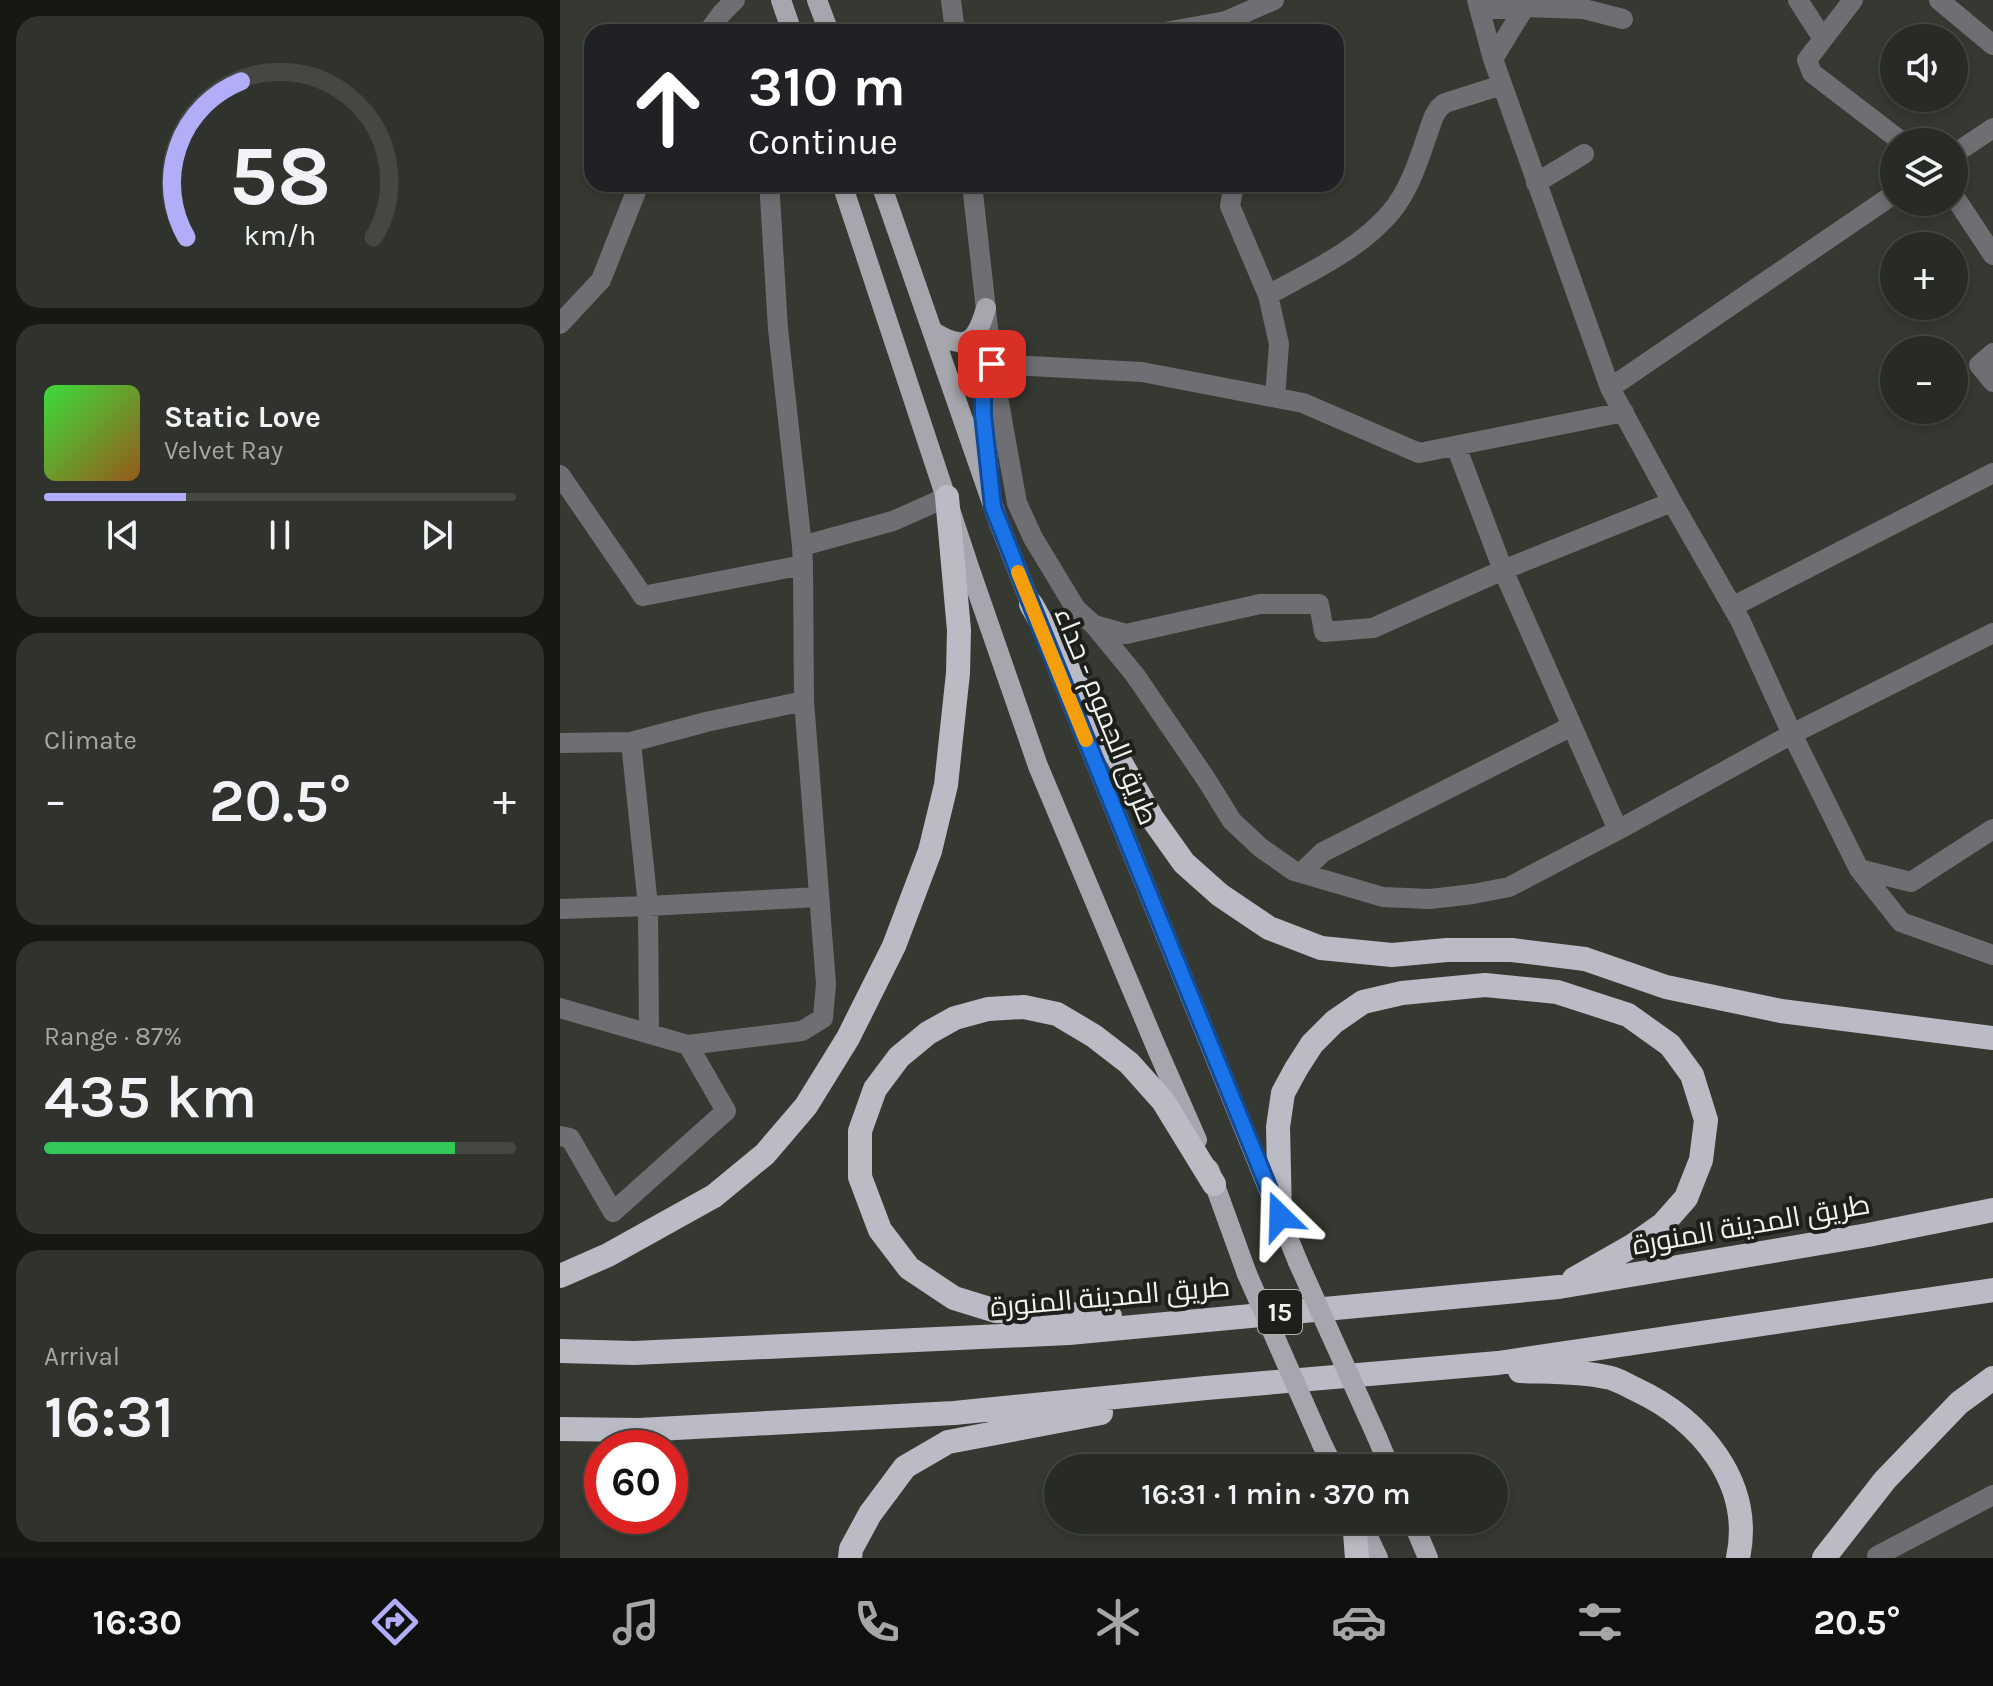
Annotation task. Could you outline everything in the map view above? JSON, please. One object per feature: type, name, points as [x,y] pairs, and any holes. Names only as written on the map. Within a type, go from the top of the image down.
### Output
[{"type":"highway","points":[[560,1276],[608,1255],[714,1196],[765,1154],[806,1106],[848,1038],[887,959],[930,851],[946,785],[958,673],[959,630],[947,497]]},
{"type":"highway","points":[[1031,604],[1152,818],[1184,863],[1220,895],[1269,928],[1321,948],[1392,955],[1447,950],[1512,950],[1585,959],[1666,987],[1781,1011],[1993,1038]]},
{"type":"highway","points":[[1280,1216],[1278,1127],[1283,1093],[1312,1044],[1334,1022],[1363,1002],[1402,993],[1485,985],[1557,992],[1628,1015],[1670,1045],[1692,1075],[1706,1120],[1701,1160],[1686,1198],[1663,1224],[1632,1246],[1559,1287]]},
{"type":"highway","points":[[1200,1320],[996,1311],[954,1298],[909,1268],[880,1230],[860,1177],[860,1131],[875,1089],[899,1057],[928,1033],[955,1018],[988,1009],[1024,1007],[1057,1014],[1094,1036],[1129,1063],[1163,1101],[1214,1184]]},
{"type":"highway","name":"طريق المدينة المنورة","points":[[560,1351],[634,1353],[1069,1333],[1559,1287],[1868,1235],[1993,1210]]},
{"type":"highway","points":[[560,1429],[639,1430],[954,1413],[1498,1363],[1993,1290]]},
{"type":"highway","points":[[1442,1368],[1608,1377],[1658,1399],[1692,1426],[1716,1454],[1740,1507],[1741,1545],[1738,1558]]},
{"type":"highway","points":[[1824,1558],[1885,1480],[1959,1403],[1993,1378]]},
{"type":"highway","points":[[850,1558],[851,1549],[870,1514],[905,1467],[948,1442],[1262,1383]]},
{"type":"highway","points":[[1357,1534],[1357,1558]]},
{"type":"main road","points":[[781,0],[789,24]]},
{"type":"main road","points":[[817,0],[826,24]]},
{"type":"main road","points":[[845,192],[1038,766],[1203,1153],[1247,1274],[1327,1454]]},
{"type":"main road","name":"طريق الجموم - حداء","points":[[884,192],[993,507],[1031,604],[1298,1262],[1384,1454]]},
{"type":"main road","points":[[932,331],[953,342],[970,340],[979,331],[986,308]]},
{"type":"main road","points":[[992,364],[983,405],[993,507]]},
{"type":"main road","points":[[1365,1534],[1378,1558]]},
{"type":"main road","points":[[1418,1534],[1428,1558]]},
{"type":"street","points":[[714,24],[735,0]]},
{"type":"street","points":[[951,0],[954,24]]},
{"type":"street","points":[[1209,24],[1226,21],[1243,23],[1274,0]]},
{"type":"street","points":[[1798,0],[1823,39]]},
{"type":"street","points":[[1853,0],[1807,60],[1812,73],[1884,128]]},
{"type":"street","points":[[1939,0],[1993,45]]},
{"type":"street","points":[[1493,59],[1526,4]]},
{"type":"street","points":[[1623,19],[1584,9],[1526,4],[1479,5],[1493,59],[1610,388],[1740,620],[1859,869],[1901,922],[1993,955]]},
{"type":"street","points":[[1268,295],[1345,251],[1392,211],[1410,180],[1439,108],[1445,103],[1502,85]]},
{"type":"street","points":[[1968,145],[1993,128]]},
{"type":"street","points":[[1536,183],[1584,154]]},
{"type":"street","points":[[560,324],[601,280],[636,192]]},
{"type":"street","points":[[560,1008],[688,1045],[802,1031],[823,1018],[826,984],[804,701],[802,555],[778,329],[770,192]]},
{"type":"street","points":[[973,192],[992,364],[1017,503],[1033,538],[1076,609],[1094,625],[1135,675],[1232,821],[1261,848],[1294,871],[1383,897],[1430,899],[1509,887],[1792,734],[1993,633]]},
{"type":"street","points":[[1233,192],[1230,206],[1268,295],[1279,344],[1275,397]]},
{"type":"street","points":[[1610,388],[1880,204]]},
{"type":"street","points":[[1967,216],[1993,255]]},
{"type":"street","points":[[1993,353],[1979,365],[1993,382]]},
{"type":"street","points":[[992,364],[1142,372],[1275,397],[1303,403],[1419,453],[1624,412]]},
{"type":"street","points":[[1456,446],[1503,570],[1618,830]]},
{"type":"street","points":[[1732,607],[1993,473]]},
{"type":"street","points":[[560,475],[643,596],[802,555],[947,497]]},
{"type":"street","points":[[1094,625],[1126,634],[1260,604],[1319,604],[1324,632],[1373,628],[1503,570],[1672,502]]},
{"type":"street","points":[[560,743],[631,742],[804,701]]},
{"type":"street","points":[[1301,873],[1323,852],[1572,726]]},
{"type":"street","points":[[631,742],[648,906],[649,1032]]},
{"type":"street","points":[[1859,869],[1911,882],[1993,829]]},
{"type":"street","points":[[560,909],[819,897]]},
{"type":"street","points":[[560,1136],[570,1138],[613,1212],[726,1111],[688,1045]]},
{"type":"street","points":[[1877,1556],[1993,1495]]},
{"type":"slow traffic","points":[[1018,572],[1086,740]]},
{"type":"route","points":[[992,364],[983,395],[983,414],[993,507],[1280,1216]]}]
